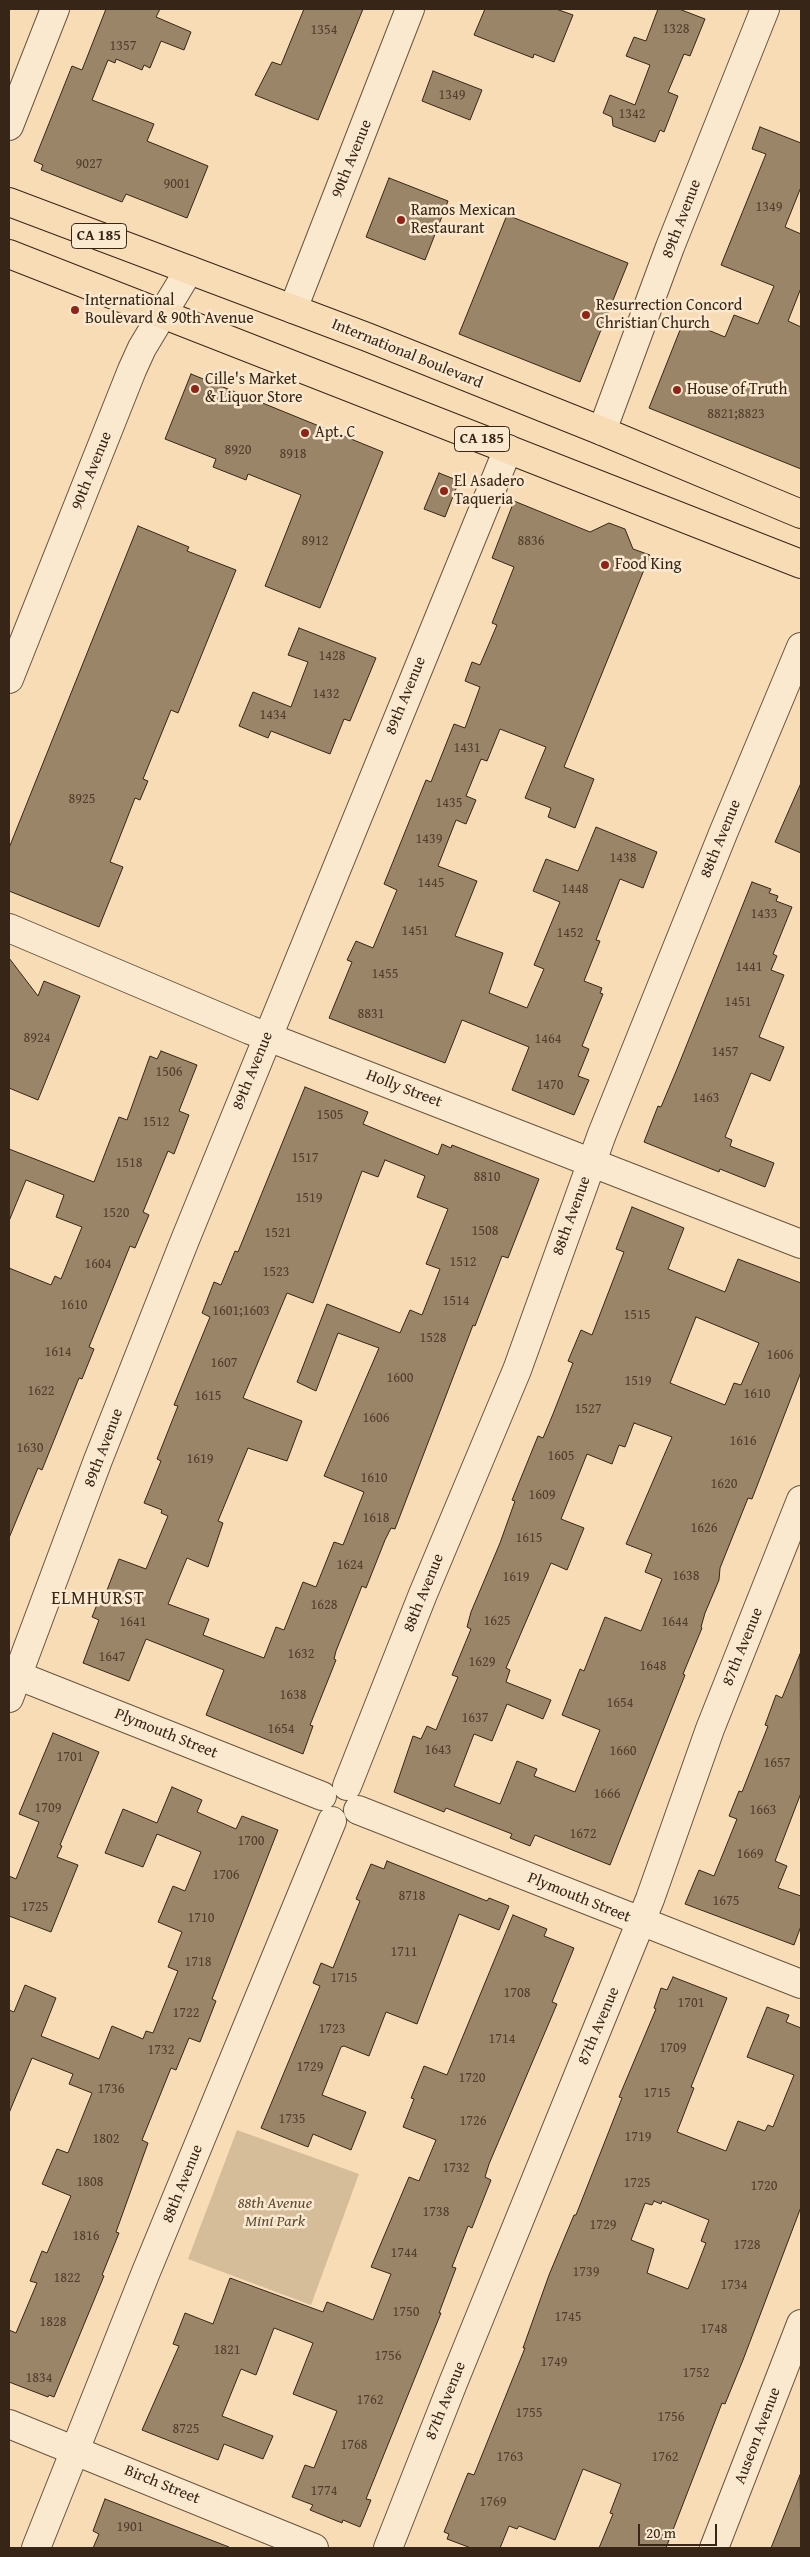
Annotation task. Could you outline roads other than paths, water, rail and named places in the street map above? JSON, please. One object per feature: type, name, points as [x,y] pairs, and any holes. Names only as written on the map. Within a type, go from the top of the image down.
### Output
[{"type":"main road","name":"International Boulevard","points":[[9,202],[293,309],[602,431],[801,514]]},
{"type":"main road","name":"CA 185","points":[[9,254],[801,564]]},
{"type":"street","points":[[9,126],[55,9]]},
{"type":"street","name":"90th Avenue","points":[[293,309],[410,9]]},
{"type":"street","name":"89th Avenue","points":[[602,431],[670,247],[765,9]]},
{"type":"street","name":"90th Avenue","points":[[9,679],[132,370],[162,314],[190,270]]},
{"type":"street","name":"89th Avenue","points":[[12,1682],[98,1460],[267,1036],[508,449]]},
{"type":"street","name":"88th Avenue","points":[[36,2548],[332,1821],[322,1811],[320,1803],[342,1797],[423,1594],[517,1370],[592,1161],[720,840],[801,647]]},
{"type":"street","name":"Holly Street","points":[[9,928],[160,993],[267,1036],[801,1244]]},
{"type":"street","name":"87th Avenue","points":[[388,2548],[641,1922],[665,1861],[710,1728],[801,1500]]},
{"type":"street","name":"Plymouth Street","points":[[12,1682],[342,1797],[641,1922],[801,1984]]},
{"type":"street","name":"Auseon Avenue","points":[[714,2548],[801,2324]]},
{"type":"street","name":"Birch Street","points":[[9,2424],[314,2548]]},
{"type":"place","name":"Ramos Mexican Restaurant","points":[[401,220]]},
{"type":"place","name":"International Boulevard & 90th Avenue","points":[[75,310]]},
{"type":"place","name":"Resurrection Concord Christian Church","points":[[586,315]]},
{"type":"place","name":"Cille's Market & Liquor Store","points":[[195,389]]},
{"type":"place","name":"House of Truth","points":[[677,390]]},
{"type":"place","name":"Apt. C","points":[[305,433]]},
{"type":"place","name":"El Asadero Taqueria","points":[[444,491]]},
{"type":"place","name":"Food King","points":[[605,565]]},
{"type":"district","name":"ELMHURST","points":[[98,1599]]},
{"type":"park label","name":"88th Avenue Mini Park","points":[[275,2213]]}]
